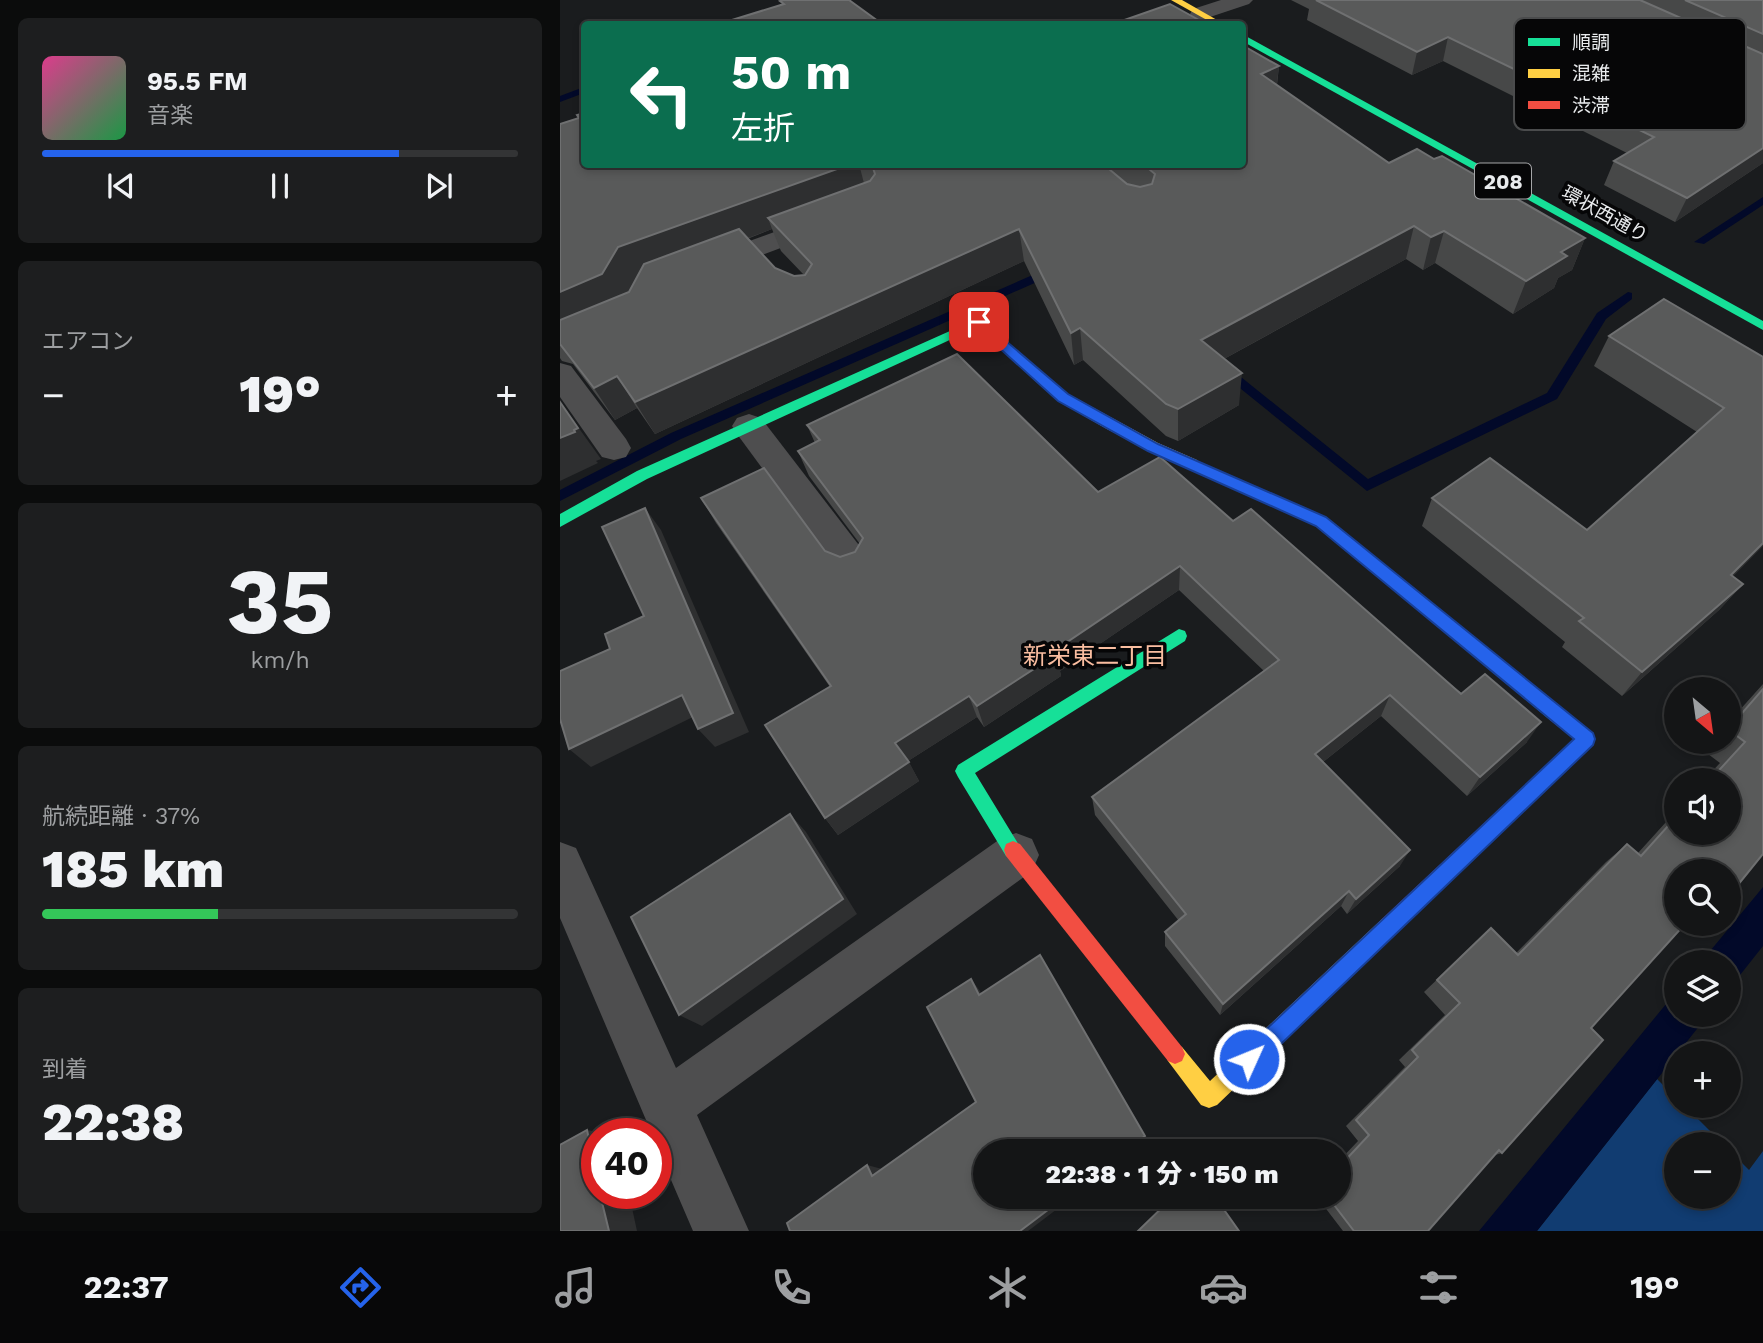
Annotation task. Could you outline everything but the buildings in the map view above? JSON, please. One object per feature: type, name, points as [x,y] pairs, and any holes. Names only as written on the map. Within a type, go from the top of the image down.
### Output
[{"type":"main road","points":[[1175,0],[1211,19]]},
{"type":"main road","name":"環状西通り","points":[[1246,43],[1763,326]]},
{"type":"main road","points":[[560,521],[642,475],[979,322],[1063,397],[1153,447],[1321,522],[1586,739],[1209,1097],[1016,855],[964,771],[1179,636]]},
{"type":"street","points":[[1211,19],[1242,0]]},
{"type":"street","points":[[684,275],[766,255],[844,214]]},
{"type":"street","points":[[560,374],[614,448]]},
{"type":"street","points":[[749,426],[852,563]]},
{"type":"street","points":[[667,1105],[1016,855]]},
{"type":"street","points":[[560,864],[721,1231]]},
{"type":"shaded area","points":[[1763,887],[1763,946],[1741,974],[1741,950],[1711,950],[1722,936],[1741,936],[1741,914]]},
{"type":"shaded area","points":[[1664,1007],[1664,1027],[1698,1027],[1687,1041],[1664,1041],[1664,1071],[1537,1231],[1479,1231]]},
{"type":"shaded area","points":[[1657,1079],[1664,1086],[1664,1118],[1697,1118],[1711,1132],[1664,1132],[1664,1209],[1741,1209],[1741,1162],[1749,1170],[1763,1151],[1763,1231],[1537,1231]]},
{"type":"waterway","points":[[560,99],[581,91]]},
{"type":"waterway","points":[[1700,242],[1763,200]]},
{"type":"waterway","points":[[560,496],[676,436],[1051,271]]},
{"type":"waterway","points":[[1226,372],[1367,486],[1552,396],[1601,316],[1628,296]]},
{"type":"traffic: fast","points":[[1246,39],[1763,326]]},
{"type":"traffic: fast","points":[[560,521],[642,475],[979,322],[1005,345]]},
{"type":"traffic: fast","points":[[1192,464],[1321,521],[1556,715]]},
{"type":"traffic: fast","points":[[1013,850],[964,771],[1179,636]]},
{"type":"traffic: slow","points":[[1175,0],[1214,21]]},
{"type":"traffic: slow","points":[[1005,345],[1063,397],[1153,447],[1192,464]]},
{"type":"traffic: slow","points":[[1175,1054],[1209,1097],[1389,926]]},
{"type":"traffic: jam","points":[[1389,926],[1586,739],[1556,715]]},
{"type":"traffic: jam","points":[[1013,850],[1175,1054]]},
{"type":"district","name":"新栄東二丁目","points":[[1095,656]]},
{"type":"route","points":[[979,322],[1063,397],[1153,447],[1321,522],[1586,739],[1249,1059]]}]
